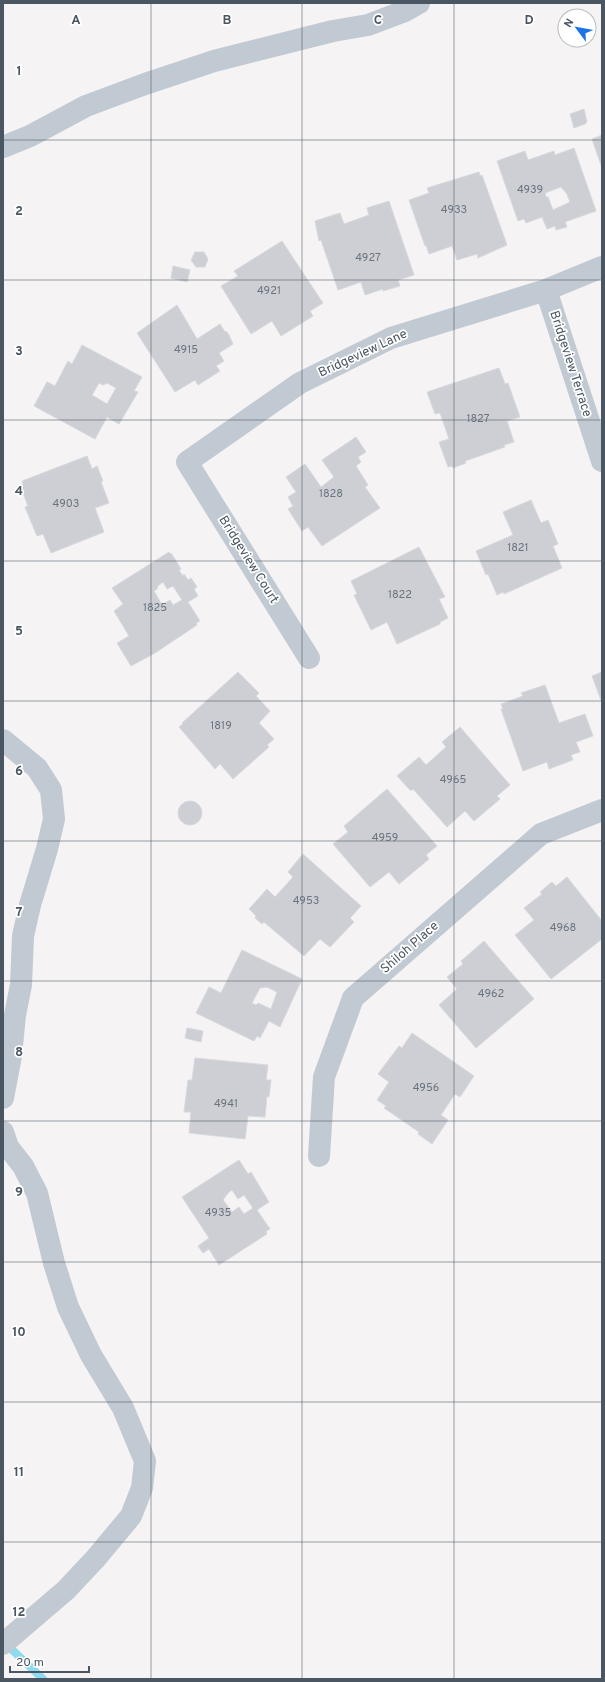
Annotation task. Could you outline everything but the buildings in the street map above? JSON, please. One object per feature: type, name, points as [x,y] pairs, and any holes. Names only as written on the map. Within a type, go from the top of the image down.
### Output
[{"type":"street","points":[[3,147],[30,136],[86,106],[145,84],[214,61],[333,31],[368,25],[405,11],[419,3]]},
{"type":"street","name":"Bridgeview Lane","points":[[187,462],[300,383],[391,338],[546,290],[602,267]]},
{"type":"street","name":"Bridgeview Terrace","points":[[546,290],[602,461]]},
{"type":"street","name":"Bridgeview Court","points":[[187,462],[309,658]]},
{"type":"street","points":[[3,740],[37,768],[51,790],[54,819],[23,936],[21,984],[15,1015],[11,1056],[3,1098]]},
{"type":"street","name":"Shiloh Place","points":[[319,1156],[324,1077],[353,998],[541,834],[602,810]]},
{"type":"street","points":[[3,1132],[8,1147],[23,1166],[37,1193],[54,1263],[68,1307],[91,1355],[123,1408],[145,1461],[142,1488],[131,1516],[96,1558],[66,1590],[3,1644]]},
{"type":"waterway","points":[[6,1644],[43,1679]]}]
